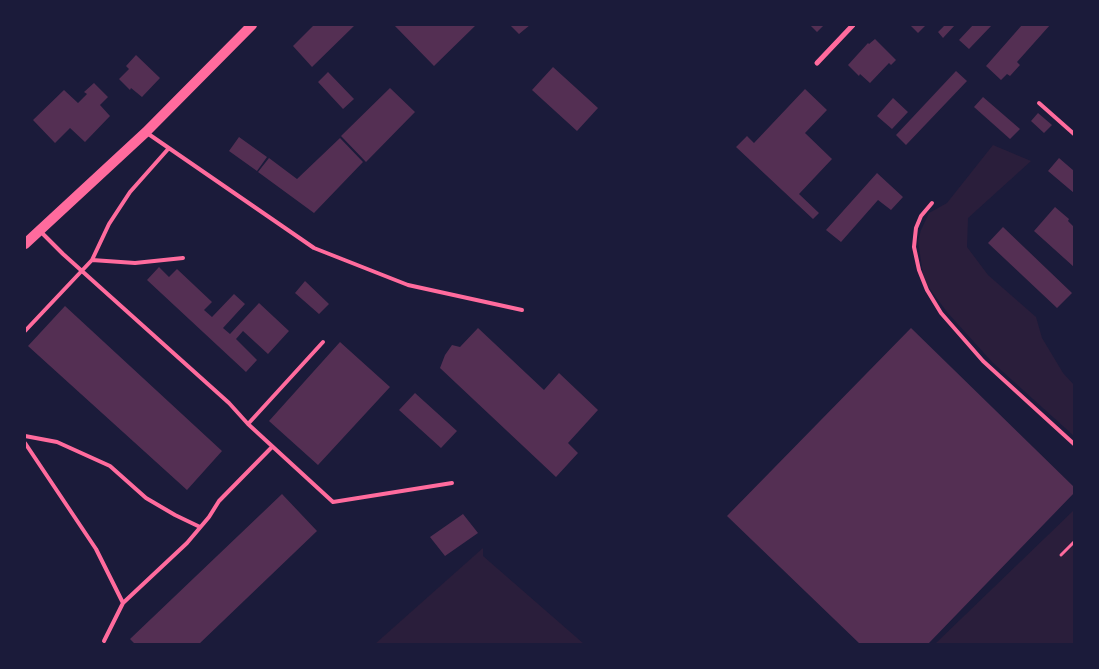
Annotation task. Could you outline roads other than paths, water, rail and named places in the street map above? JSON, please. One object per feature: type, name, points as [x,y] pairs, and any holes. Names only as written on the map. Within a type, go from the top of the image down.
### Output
[{"type":"main road","points":[[25,244],[146,132],[252,25]]},
{"type":"street","points":[[817,63],[853,25]]},
{"type":"lane","points":[[1039,103],[1074,134]]},
{"type":"lane","points":[[146,132],[314,248],[408,284],[522,310]]},
{"type":"lane","points":[[25,331],[92,260],[109,224],[130,192],[169,148]]},
{"type":"lane","points":[[932,203],[921,216],[916,228],[914,247],[919,270],[941,313],[983,361],[1074,444]]},
{"type":"lane","points":[[40,230],[333,502],[452,483]]},
{"type":"lane","points":[[92,260],[135,263],[183,258]]},
{"type":"lane","points":[[248,424],[323,342]]},
{"type":"lane","points":[[25,436],[57,442],[110,466],[146,498],[175,516],[200,527]]},
{"type":"lane","points":[[25,443],[96,549],[123,603]]},
{"type":"lane","points":[[104,641],[123,603],[187,543],[219,501],[272,447]]}]
